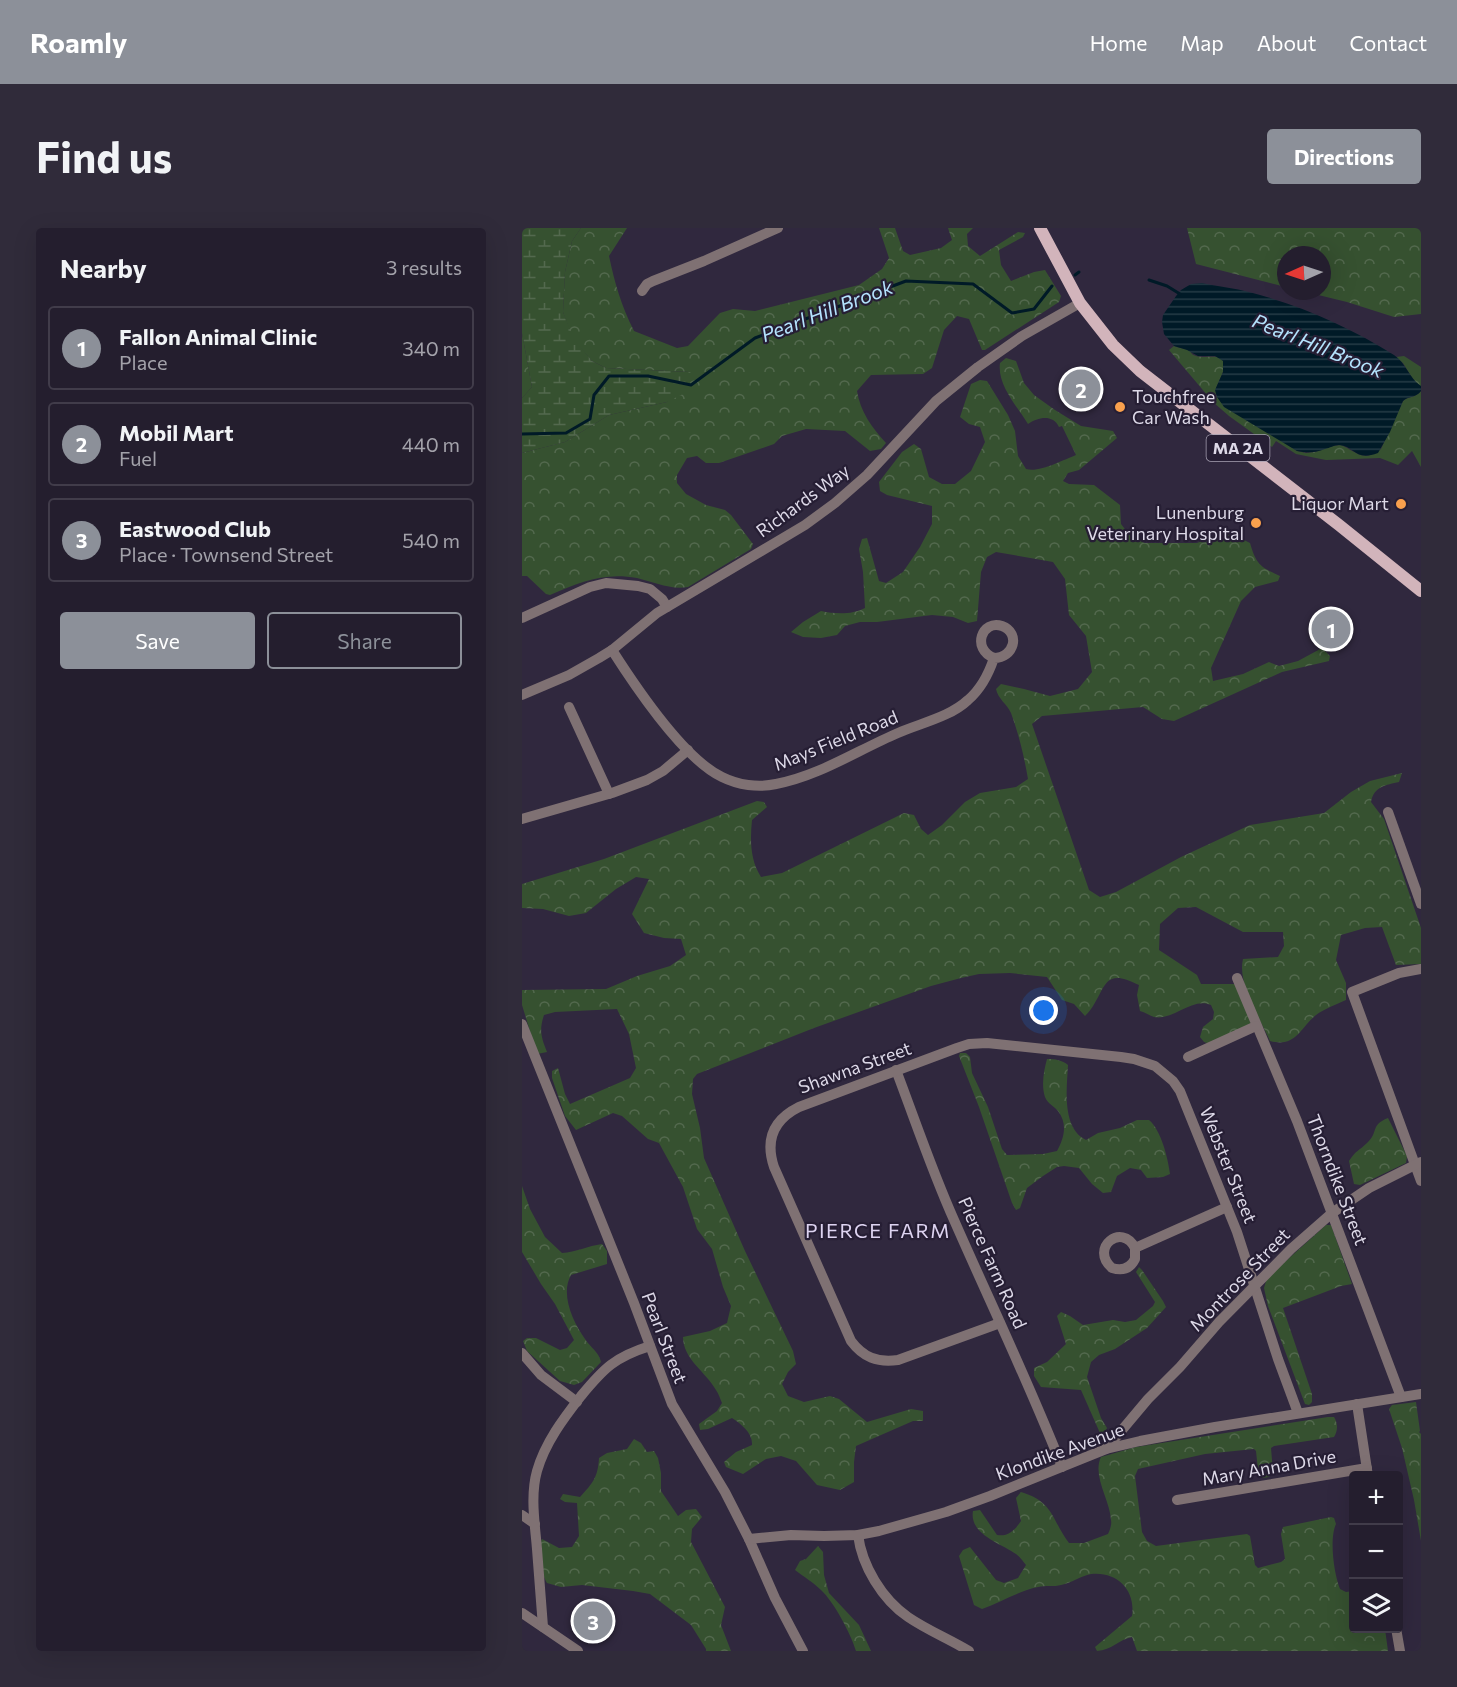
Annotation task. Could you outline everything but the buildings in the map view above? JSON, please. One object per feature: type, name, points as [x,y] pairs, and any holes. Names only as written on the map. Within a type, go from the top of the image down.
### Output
[{"type":"main road","name":"MA 2A","points":[[1040,228],[1080,303],[1113,345],[1140,371],[1421,591]]},
{"type":"street","points":[[642,291],[647,284],[653,281],[778,228]]},
{"type":"street","name":"Richards Way","points":[[522,695],[569,675],[612,650],[647,620],[789,535],[828,508],[867,475],[936,401],[971,372],[1006,346],[1080,303]]},
{"type":"street","points":[[522,618],[590,587],[606,583],[638,586],[650,590],[662,599],[667,607]]},
{"type":"street","name":"Mays Field Road","points":[[612,650],[666,725],[700,763],[715,773],[740,784],[767,786],[797,778],[962,706],[978,690],[994,658]]},
{"type":"street","points":[[569,707],[609,794]]},
{"type":"street","points":[[522,819],[609,794],[655,776],[688,750]]},
{"type":"street","points":[[1388,812],[1421,904]]},
{"type":"street","points":[[1421,969],[1399,973],[1352,992],[1418,1164],[1421,1181]]},
{"type":"street","name":"Thorndike Street","points":[[1237,978],[1285,1090],[1401,1397]]},
{"type":"street","name":"Pearl Street","points":[[522,1024],[524,1037],[672,1404],[725,1492],[749,1539],[771,1591],[803,1651]]},
{"type":"street","points":[[1188,1057],[1256,1026]]},
{"type":"street","name":"Shawna Street","points":[[1000,1323],[898,1360],[880,1361],[858,1350],[851,1341],[774,1167],[770,1151],[772,1137],[779,1121],[799,1107],[963,1046],[981,1043],[1121,1056],[1145,1062],[1163,1072]]},
{"type":"street","name":"Pierce Farm Road","points":[[896,1070],[950,1211],[1062,1467]]},
{"type":"street","name":"Webster Street","points":[[1163,1072],[1173,1080],[1183,1098],[1227,1207],[1298,1413]]},
{"type":"street","name":"Montrose Street","points":[[1106,1449],[1148,1399],[1180,1367],[1219,1322],[1291,1249],[1332,1213],[1369,1188],[1418,1164]]},
{"type":"street","points":[[1135,1248],[1227,1207]]},
{"type":"street","points":[[543,1627],[534,1524],[535,1482],[540,1461],[551,1438],[599,1374],[624,1355],[650,1346]]},
{"type":"street","points":[[522,1353],[541,1375],[577,1402]]},
{"type":"street","name":"Klondike Avenue","points":[[749,1539],[791,1535],[858,1535],[879,1531],[946,1512],[1106,1449],[1298,1413],[1421,1394]]},
{"type":"street","points":[[1357,1404],[1368,1471]]},
{"type":"street","points":[[1134,1416],[1133,1429],[1140,1441]]},
{"type":"street","name":"Mary Anna Drive","points":[[1177,1500],[1349,1475]]},
{"type":"street","points":[[522,1515],[534,1524]]},
{"type":"street","points":[[858,1535],[865,1563],[888,1599],[906,1616],[969,1651]]},
{"type":"street","points":[[522,1613],[578,1651]]},
{"type":"street","points":[[1397,1633],[1400,1651]]},
{"type":"green space","points":[[522,228],[581,228],[572,241],[565,272],[563,312],[574,339],[592,361],[606,368],[690,372],[693,376],[683,394],[667,402],[609,415],[565,442],[522,453],[522,398],[532,387],[522,333]]},
{"type":"green space","points":[[581,228],[627,228],[609,256],[625,312],[634,331],[677,348],[688,346],[720,313],[733,309],[755,311],[859,285],[882,269],[889,258],[879,228],[895,228],[903,251],[910,255],[941,248],[952,240],[948,228],[973,228],[967,234],[968,246],[980,256],[1018,232],[1025,233],[1023,237],[999,250],[1001,265],[1011,281],[1045,270],[1061,296],[1059,302],[985,350],[982,350],[969,319],[957,316],[944,330],[932,368],[923,374],[871,375],[857,391],[867,419],[886,443],[881,449],[870,451],[845,431],[806,429],[782,436],[774,444],[719,463],[706,463],[697,456],[687,458],[677,475],[677,483],[686,494],[706,505],[725,510],[753,544],[751,549],[688,587],[668,587],[637,578],[614,576],[582,582],[550,595],[527,576],[522,576],[522,453],[565,442],[609,415],[667,402],[690,372],[606,368],[592,361],[573,339],[563,312],[565,272],[572,241]]},
{"type":"green space","points":[[1187,228],[1421,228],[1421,314],[1394,317],[1331,298],[1331,246],[1277,246],[1277,285],[1196,264]]},
{"type":"green space","points":[[522,333],[532,387],[522,398]]},
{"type":"green space","points":[[1174,346],[1188,350],[1196,356],[1222,359],[1224,369],[1216,388],[1217,397],[1297,451],[1306,453],[1341,445],[1360,455],[1375,453],[1381,449],[1403,401],[1421,391],[1421,467],[1412,451],[1398,465],[1380,458],[1326,460],[1296,454],[1276,441],[1272,447],[1213,402],[1169,350]]},
{"type":"green space","points":[[1404,356],[1421,367],[1421,387],[1396,357]]},
{"type":"green space","points":[[1006,358],[1016,361],[1024,383],[1034,395],[1055,410],[1081,426],[1113,431],[1117,438],[1079,470],[1068,473],[1063,481],[1069,484],[1094,485],[1120,505],[1121,524],[1131,537],[1145,543],[1197,543],[1219,534],[1236,536],[1250,543],[1254,556],[1260,564],[1280,576],[1278,581],[1255,587],[1241,601],[1211,668],[1213,681],[1243,674],[1269,662],[1279,666],[1298,661],[1322,648],[1330,656],[1329,661],[1282,672],[1174,721],[1162,719],[1143,707],[1042,716],[1032,724],[1089,890],[1100,897],[1116,892],[1181,857],[1250,825],[1324,813],[1351,792],[1370,781],[1402,773],[1399,782],[1378,789],[1371,802],[1384,819],[1421,928],[1421,964],[1396,965],[1382,927],[1365,928],[1341,935],[1336,960],[1346,983],[1346,1000],[1316,1015],[1292,1039],[1286,1042],[1270,1041],[1246,990],[1242,969],[1243,959],[1278,957],[1284,946],[1283,932],[1243,932],[1196,907],[1178,908],[1160,924],[1159,950],[1197,975],[1201,984],[1235,984],[1250,1020],[1251,1025],[1210,1044],[1204,1042],[1200,1037],[1203,1027],[1213,1019],[1214,1012],[1211,1005],[1197,1004],[1168,1016],[1154,1017],[1140,1011],[1137,995],[1139,985],[1126,979],[1117,978],[1105,984],[1085,1016],[1074,1004],[1062,1000],[1047,977],[1010,973],[979,974],[931,986],[814,1028],[697,1074],[693,1079],[692,1094],[704,1158],[793,1351],[796,1364],[788,1372],[782,1384],[788,1396],[804,1402],[830,1396],[839,1399],[867,1422],[911,1409],[923,1411],[923,1421],[913,1421],[856,1446],[854,1482],[840,1490],[817,1485],[796,1461],[781,1456],[766,1459],[743,1474],[726,1467],[724,1462],[736,1452],[752,1445],[751,1437],[746,1429],[732,1418],[708,1429],[700,1430],[699,1424],[717,1411],[722,1403],[712,1383],[691,1359],[683,1337],[710,1331],[727,1323],[731,1306],[712,1249],[697,1229],[683,1187],[659,1143],[648,1139],[622,1116],[613,1113],[576,1130],[565,1116],[552,1078],[552,1071],[558,1068],[570,1104],[630,1078],[636,1068],[629,1034],[617,1009],[555,1012],[544,1015],[541,1034],[547,1052],[537,1054],[522,1005],[522,990],[606,989],[670,966],[686,955],[681,939],[644,933],[632,914],[649,879],[636,877],[616,889],[586,913],[569,916],[543,909],[522,908],[522,884],[604,859],[757,801],[764,802],[767,807],[752,820],[751,842],[757,870],[761,877],[782,873],[904,813],[914,815],[921,829],[928,835],[942,825],[965,802],[980,793],[1016,787],[1028,779],[1011,713],[996,689],[1001,684],[1050,696],[1078,689],[1092,672],[1086,636],[1069,615],[1065,579],[1053,562],[996,552],[987,557],[981,572],[977,621],[968,623],[953,617],[932,615],[860,622],[845,626],[837,635],[821,638],[803,637],[791,632],[821,611],[843,613],[865,608],[859,549],[862,539],[867,538],[879,581],[886,583],[903,572],[932,524],[932,506],[887,495],[880,491],[879,482],[902,452],[914,444],[921,449],[929,477],[942,484],[955,484],[971,471],[985,442],[980,427],[969,424],[960,417],[971,384],[980,380],[987,381],[1008,415],[1015,431],[1018,456],[1026,469],[1044,468],[1076,455],[1062,426],[1059,427],[1053,420],[1041,418],[1028,424],[1009,395],[1002,379],[1000,363]]},
{"type":"green space","points":[[960,1053],[966,1053],[970,1057],[972,1073],[988,1107],[1002,1149],[1007,1155],[1043,1154],[1057,1151],[1064,1131],[1063,1121],[1058,1111],[1046,1099],[1043,1088],[1047,1059],[1053,1059],[1068,1065],[1067,1106],[1072,1126],[1078,1134],[1086,1140],[1098,1133],[1120,1128],[1137,1120],[1149,1120],[1160,1137],[1170,1174],[1147,1178],[1141,1170],[1130,1168],[1117,1176],[1111,1192],[1103,1193],[1079,1168],[1057,1167],[1027,1188],[1020,1208],[1016,1210],[959,1056]]},
{"type":"green space","points":[[1388,1118],[1407,1156],[1406,1163],[1360,1185],[1354,1184],[1349,1161],[1371,1139],[1379,1123]]},
{"type":"green space","points":[[522,1186],[530,1209],[545,1237],[562,1253],[602,1244],[607,1251],[607,1264],[571,1275],[568,1283],[567,1299],[572,1316],[601,1362],[582,1382],[574,1385],[560,1381],[527,1351],[523,1341],[527,1338],[536,1338],[560,1350],[567,1348],[574,1340],[555,1304],[522,1252]]},
{"type":"green space","points":[[1326,1225],[1331,1225],[1352,1284],[1283,1308],[1312,1394],[1312,1402],[1309,1405],[1305,1404],[1268,1306],[1264,1288],[1267,1278]]},
{"type":"green space","points":[[1139,1267],[1166,1307],[1147,1328],[1115,1349],[1099,1355],[1091,1362],[1087,1377],[1101,1418],[1107,1428],[1105,1432],[1100,1433],[1081,1390],[1041,1387],[1034,1376],[1034,1368],[1047,1362],[1066,1344],[1057,1316],[1061,1312],[1083,1325],[1113,1320],[1125,1322],[1136,1320],[1153,1306],[1155,1302],[1136,1272]]},
{"type":"green space","points":[[1416,1402],[1421,1434],[1421,1541],[1402,1448],[1389,1409],[1392,1405]]},
{"type":"green space","points":[[1334,1417],[1337,1429],[1334,1437],[1271,1448],[1273,1473],[1269,1477],[1263,1478],[1258,1470],[1254,1449],[1205,1454],[1138,1469],[1135,1476],[1142,1532],[1147,1541],[1156,1546],[1247,1534],[1250,1536],[1255,1565],[1258,1568],[1285,1559],[1281,1534],[1283,1527],[1334,1518],[1336,1524],[1333,1538],[1334,1566],[1340,1589],[1349,1592],[1349,1633],[1386,1633],[1388,1651],[1137,1651],[1132,1637],[1107,1649],[1097,1651],[1095,1647],[1132,1616],[1128,1590],[1116,1579],[1100,1574],[1087,1575],[1058,1586],[1041,1586],[982,1609],[974,1605],[959,1556],[963,1550],[970,1547],[996,1580],[1004,1583],[1018,1578],[1026,1565],[1016,1554],[981,1532],[973,1519],[973,1511],[980,1510],[997,1535],[1008,1534],[1021,1521],[1016,1498],[1021,1492],[1032,1496],[1046,1506],[1069,1543],[1084,1543],[1108,1534],[1111,1522],[1100,1480],[1101,1457],[1136,1447]]},
{"type":"green space","points":[[634,1439],[641,1443],[647,1452],[654,1451],[658,1458],[661,1491],[678,1516],[686,1510],[696,1509],[702,1517],[692,1529],[691,1542],[725,1607],[721,1625],[731,1651],[706,1651],[691,1625],[650,1594],[582,1585],[561,1587],[547,1583],[545,1579],[539,1555],[542,1539],[559,1548],[572,1547],[579,1536],[577,1503],[560,1499],[563,1494],[580,1497],[594,1479],[599,1458],[607,1453],[627,1449]]},
{"type":"green space","points":[[818,1546],[823,1552],[824,1575],[829,1593],[859,1625],[871,1651],[856,1651],[846,1627],[826,1595],[795,1570],[800,1561],[806,1559]]},
{"type":"water","points":[[1202,283],[1253,293],[1295,306],[1346,328],[1398,358],[1421,386],[1421,391],[1403,401],[1378,453],[1364,456],[1339,445],[1314,452],[1297,451],[1224,407],[1215,390],[1223,372],[1223,361],[1215,356],[1198,356],[1174,346],[1164,334],[1163,315],[1176,296],[1191,284]]},
{"type":"waterway","name":"Pearl Hill Brook","points":[[1075,275],[1079,272]]},
{"type":"waterway","name":"Pearl Hill Brook","points":[[1149,280],[1167,286],[1180,294]]},
{"type":"waterway","name":"Pearl Hill Brook","points":[[522,434],[566,433],[590,419],[594,395],[609,376],[648,376],[691,385],[755,338],[906,281],[973,284],[1012,313],[1034,309],[1052,286]]},
{"type":"place","name":"Mobil Mart","points":[[1081,389]]},
{"type":"place","name":"Touchfree Car Wash","points":[[1120,407]]},
{"type":"place","name":"Liquor Mart","points":[[1401,504]]},
{"type":"place","name":"Lunenburg Veterinary Hospital","points":[[1256,523]]},
{"type":"place","name":"Fallon Animal Clinic","points":[[1331,629]]},
{"type":"place","name":"Eastwood Club","points":[[593,1621]]},
{"type":"district","name":"PIERCE FARM","points":[[878,1231]]}]
